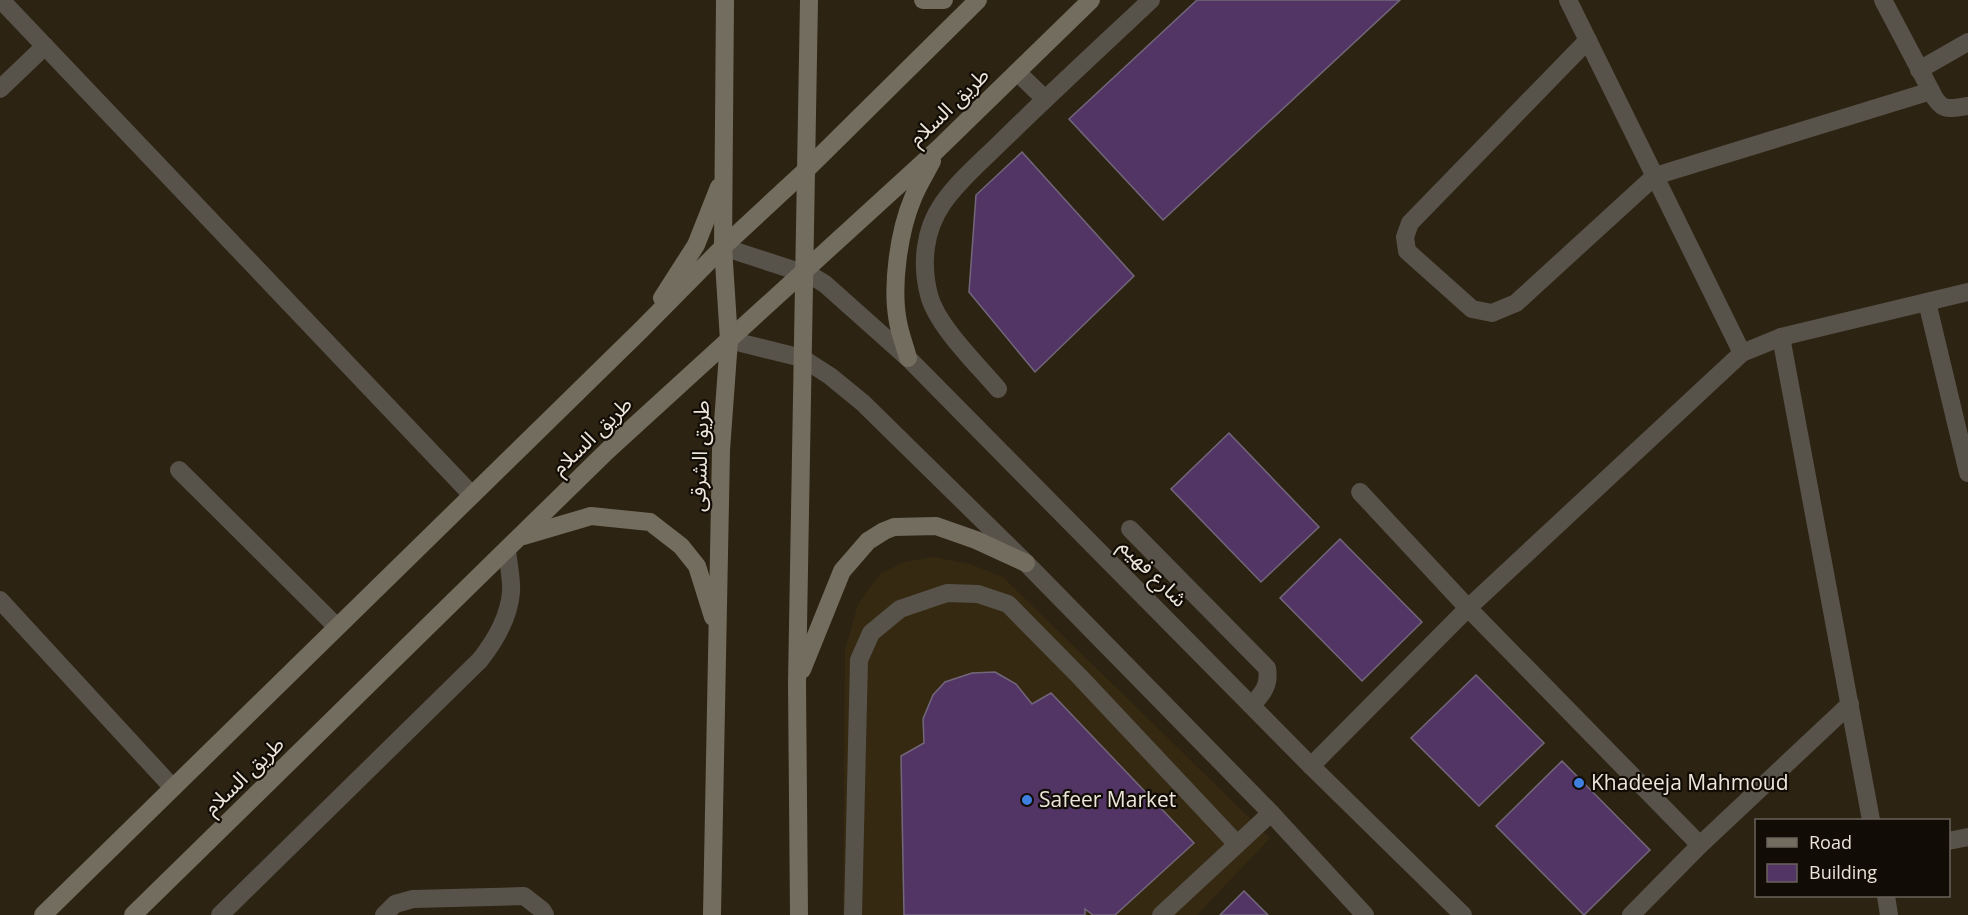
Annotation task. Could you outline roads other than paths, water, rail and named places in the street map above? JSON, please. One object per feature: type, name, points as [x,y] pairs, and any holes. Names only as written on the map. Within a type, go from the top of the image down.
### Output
[{"type":"main road","name":"طريق الشرقى","points":[[712,915],[721,450],[729,340],[723,247],[725,0]]},
{"type":"main road","points":[[799,915],[797,683],[809,0]]},
{"type":"main road","points":[[923,0],[944,0]]},
{"type":"main road","name":"طريق السلام","points":[[43,915],[723,247],[806,170],[978,0]]},
{"type":"main road","name":"طريق السلام","points":[[134,915],[607,451],[938,149],[1091,0]]},
{"type":"main road","points":[[908,358],[898,321],[896,290],[898,259],[913,198],[938,149]]},
{"type":"main road","points":[[641,330],[696,245],[723,174]]},
{"type":"main road","points":[[521,536],[591,516],[650,522],[681,546],[697,566],[718,634]]},
{"type":"main road","points":[[797,683],[842,571],[868,541],[884,531],[894,526],[936,525],[1026,563]]},
{"type":"street","points":[[1,0],[472,495]]},
{"type":"street","points":[[998,389],[939,319],[929,297],[925,273],[925,249],[931,225],[942,204],[958,185],[1045,99],[1151,0]]},
{"type":"street","points":[[1568,0],[1742,353]]},
{"type":"street","points":[[1883,0],[1935,101],[1949,109],[1968,106]]},
{"type":"street","points":[[1588,40],[1410,223],[1405,237],[1407,251],[1472,309],[1492,313],[1516,303],[1654,176],[1931,91]]},
{"type":"street","points":[[1919,70],[1968,42]]},
{"type":"street","points":[[0,89],[45,46]]},
{"type":"street","points":[[1017,72],[1045,99]]},
{"type":"street","name":"شارع فهيم","points":[[723,247],[804,272],[825,284],[908,358],[1311,766],[1463,915]]},
{"type":"street","points":[[1311,766],[1468,608],[1742,353],[1781,337],[1968,292]]},
{"type":"street","points":[[1928,302],[1968,474]]},
{"type":"street","points":[[1781,337],[1871,819]]},
{"type":"street","points":[[729,340],[802,358],[830,376],[863,403],[1026,563],[1271,813],[1365,915]]},
{"type":"street","points":[[179,471],[337,627]]},
{"type":"street","points":[[1360,492],[1468,608],[1700,845]]},
{"type":"street","points":[[1130,529],[1267,668],[1269,678],[1266,688],[1252,705]]},
{"type":"street","points":[[220,915],[471,668],[493,643],[504,621],[511,592],[507,550]]},
{"type":"street","points":[[853,915],[859,660],[871,633],[900,609],[947,593],[978,594],[1008,604],[1237,844]]},
{"type":"street","points":[[0,600],[173,788]]},
{"type":"street","points":[[1631,915],[1700,845],[1850,704]]},
{"type":"street","points":[[1161,915],[1271,813]]},
{"type":"street","points":[[1950,841],[1968,837]]},
{"type":"street","points":[[384,915],[395,904],[413,899],[428,907],[524,896],[545,915]]},
{"type":"street","points":[[1886,897],[1889,915]]},
{"type":"place","name":"Khadeeja Mahmoud","points":[[1579,783]]},
{"type":"place","name":"Safeer Market","points":[[1027,800]]}]
